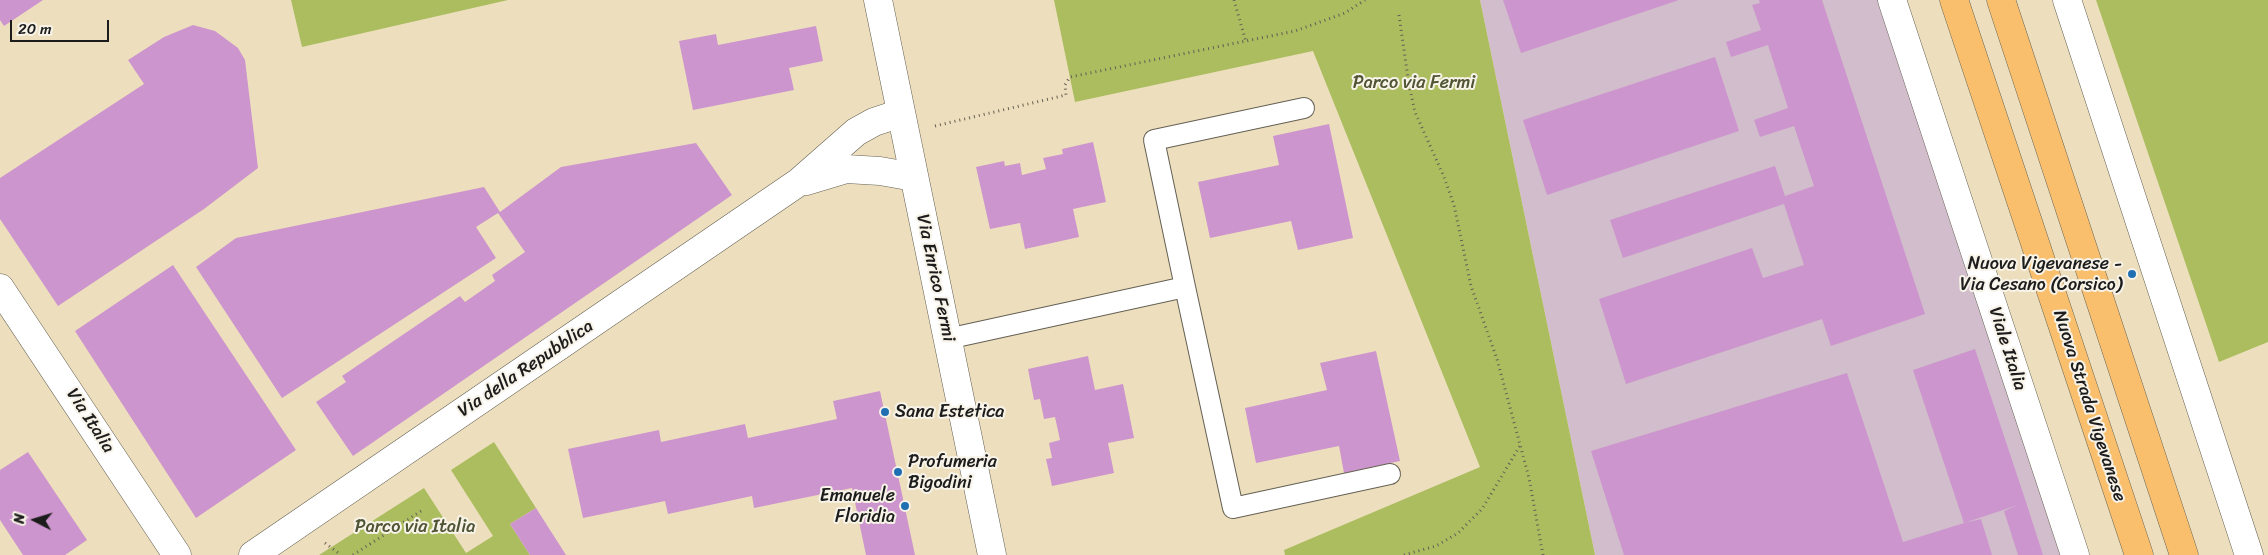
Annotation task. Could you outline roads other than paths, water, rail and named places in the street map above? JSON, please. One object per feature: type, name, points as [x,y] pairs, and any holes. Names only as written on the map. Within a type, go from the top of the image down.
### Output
[{"type":"main road","name":"Nuova Strada Vigevanese","points":[[1954,0],[2139,555]]},
{"type":"main road","points":[[2001,0],[2184,555]]},
{"type":"street","name":"Via Enrico Fermi","points":[[878,0],[992,555]]},
{"type":"street","name":"Viale Italia","points":[[1892,0],[2075,555]]},
{"type":"street","points":[[2067,0],[2250,555]]},
{"type":"street","name":"Via della Repubblica","points":[[253,555],[800,182],[856,132],[874,122],[903,123]]},
{"type":"street","name":"Via della Repubblica","points":[[800,182],[846,169],[914,177]]},
{"type":"street","name":"Via Italia","points":[[0,288],[178,555]]},
{"type":"lane","points":[[1304,108],[1154,140],[1233,508],[1390,474]]},
{"type":"lane","points":[[948,338],[1185,287]]},
{"type":"place","name":"Nuova Vigevanese - Via Cesano (Corsico)","points":[[2132,274]]},
{"type":"place","name":"Sana Estetica","points":[[885,412]]},
{"type":"place","name":"Profumeria Bigodini","points":[[898,472]]},
{"type":"place","name":"Emanuele Floridia","points":[[905,506]]},
{"type":"park label","name":"Parco via Fermi","points":[[1414,83]]},
{"type":"park label","name":"Parco via Italia","points":[[415,527]]}]
